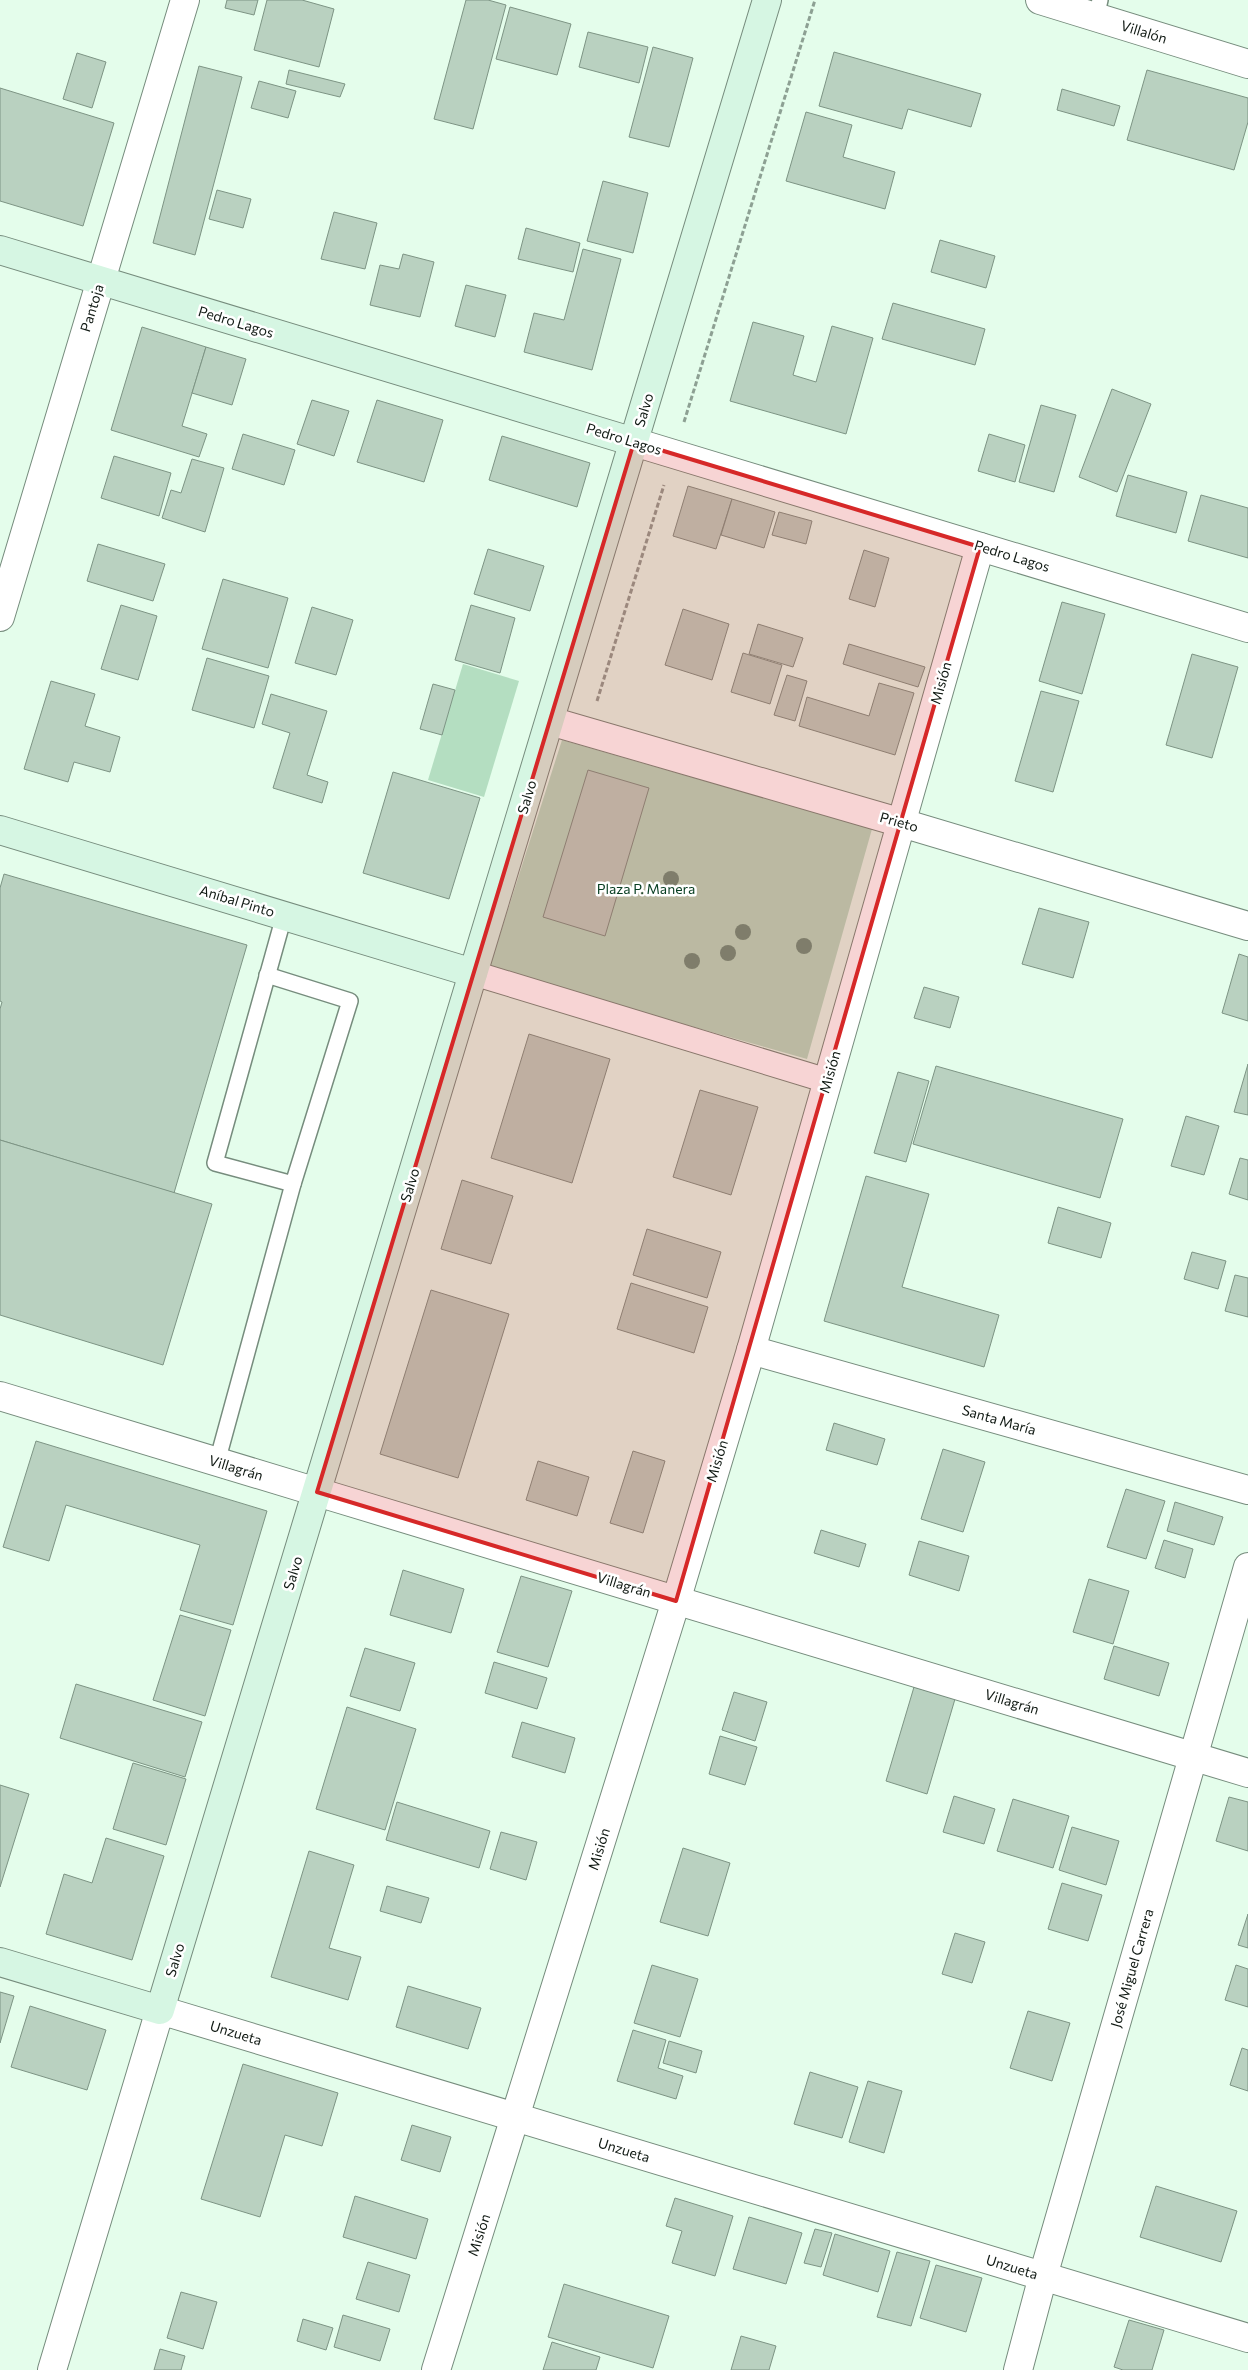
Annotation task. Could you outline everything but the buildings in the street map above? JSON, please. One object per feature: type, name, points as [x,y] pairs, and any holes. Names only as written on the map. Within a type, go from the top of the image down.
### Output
[{"type":"main road","name":"Salvo","points":[[160,2010],[767,0]]},
{"type":"main road","name":"Pedro Lagos","points":[[0,250],[634,442]]},
{"type":"main road","name":"Aníbal Pinto","points":[[0,830],[474,973]]},
{"type":"main road","name":"Unzueta","points":[[0,1962],[160,2010]]},
{"type":"street","name":"Pantoja","points":[[0,617],[184,0]]},
{"type":"street","name":"Villalón","points":[[1040,0],[1098,8],[1248,64]]},
{"type":"street","name":"Pedro Lagos","points":[[634,442],[1248,628]]},
{"type":"street","name":"Misión","points":[[436,2370],[676,1601],[751,1350],[980,547]]},
{"type":"street","name":"Prieto","points":[[550,722],[902,823],[1248,926]]},
{"type":"street","points":[[474,973],[828,1081]]},
{"type":"street","name":"Santa María","points":[[751,1350],[1248,1490]]},
{"type":"street","name":"Villagrán","points":[[0,1396],[1248,1773]]},
{"type":"street","name":"José Miguel Carrera","points":[[1018,2370],[1043,2276],[1248,1567]]},
{"type":"street","name":"Unzueta","points":[[160,2010],[1248,2338]]},
{"type":"street","name":"Salvo","points":[[52,2370],[160,2010]]},
{"type":"lane","points":[[284,916],[215,1162],[293,1184]]},
{"type":"lane","points":[[217,1462],[293,1184],[350,1000],[267,975]]},
{"type":"path","points":[[588,732],[815,0]]},
{"type":"highlighted area","points":[[634,442],[980,547],[676,1601],[317,1492]]},
{"type":"green space","points":[[463,664],[519,681],[484,797],[428,780]]},
{"type":"green space","name":"Plaza P. Manera","points":[[562,740],[872,829],[807,1059],[489,969]]}]
